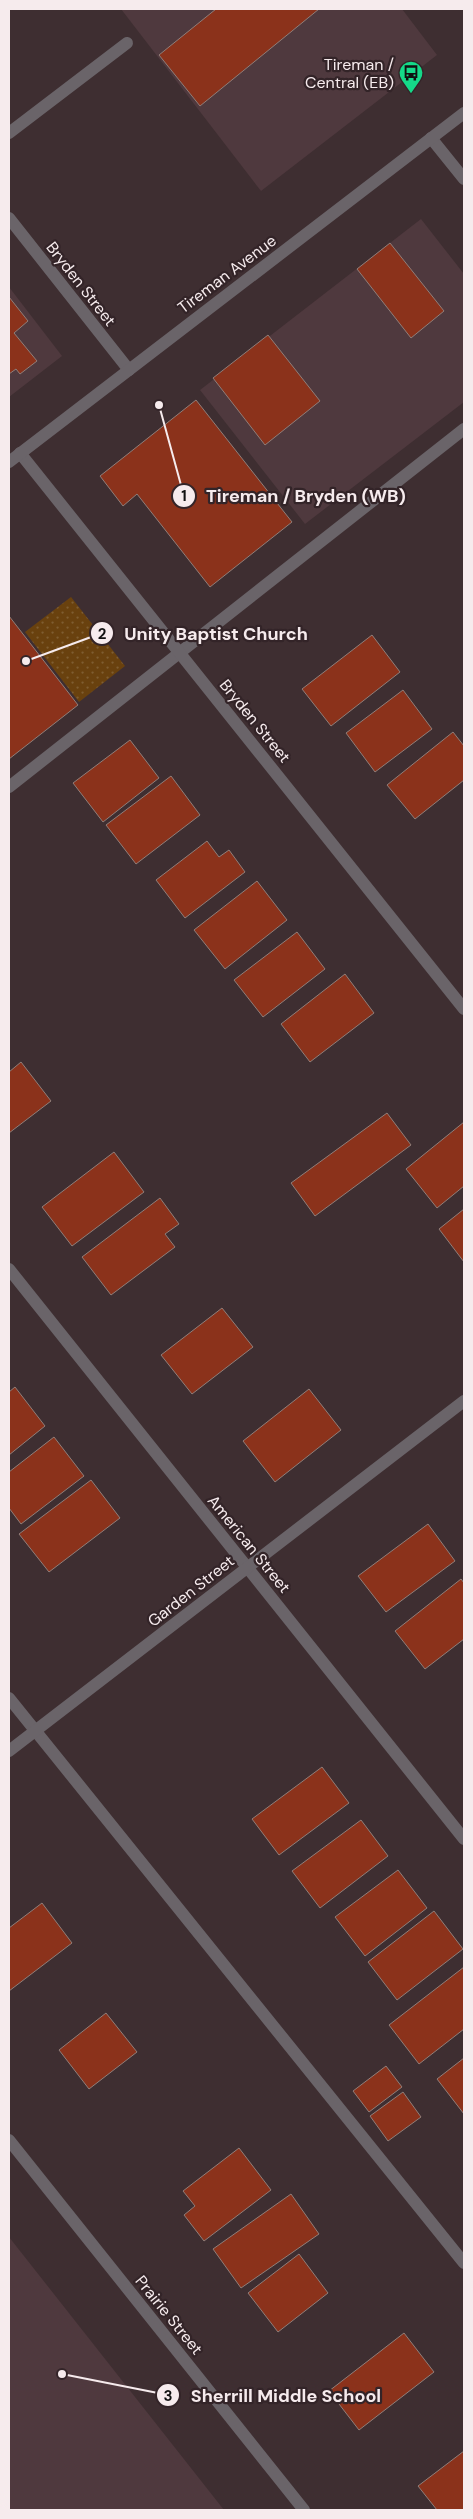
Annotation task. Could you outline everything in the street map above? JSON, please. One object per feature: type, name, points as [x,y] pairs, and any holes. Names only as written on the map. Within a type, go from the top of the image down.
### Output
[{"type":"street","points":[[9,133],[127,43]]},
{"type":"street","name":"Tireman Avenue","points":[[9,462],[464,113]]},
{"type":"street","points":[[431,138],[464,179]]},
{"type":"street","name":"Bryden Street","points":[[9,218],[129,370]]},
{"type":"street","points":[[9,786],[464,429]]},
{"type":"street","name":"Bryden Street","points":[[20,453],[464,1009]]},
{"type":"street","name":"American Street","points":[[9,1269],[464,1839]]},
{"type":"street","name":"Garden Street","points":[[9,1751],[464,1401]]},
{"type":"street","points":[[9,1698],[464,2263]]},
{"type":"street","name":"Prairie Street","points":[[9,2140],[304,2510]]},
{"type":"shaded area","points":[[121,9],[402,9],[437,55],[261,191]]},
{"type":"shaded area","points":[[421,219],[464,274],[464,402],[305,524],[200,390]]},
{"type":"shaded area","points":[[9,287],[62,356],[9,397]]},
{"type":"shaded area","points":[[71,597],[125,666],[79,702],[25,632]]},
{"type":"shaded area","points":[[9,2237],[224,2510],[9,2510]]},
{"type":"building","points":[[216,9],[319,9],[200,106],[159,55]]},
{"type":"building","points":[[390,243],[444,311],[411,338],[357,269]]},
{"type":"building","points":[[9,297],[28,321],[14,333],[37,361],[20,374],[16,369],[9,374]]},
{"type":"building","points":[[268,335],[320,401],[265,445],[213,378]]},
{"type":"building","points":[[196,400],[292,522],[210,587],[137,494],[123,506],[100,476]]},
{"type":"building","points":[[9,616],[78,705],[9,759]]},
{"type":"building","points":[[372,635],[400,672],[331,726],[302,689]]},
{"type":"building","points":[[403,690],[432,729],[375,772],[346,733]]},
{"type":"building","points":[[453,732],[464,746],[464,780],[415,819],[387,785]]},
{"type":"building","points":[[130,740],[159,778],[103,822],[73,783]]},
{"type":"building","points":[[171,776],[200,815],[136,864],[106,825]]},
{"type":"building","points":[[207,841],[219,857],[229,850],[245,872],[185,918],[156,880]]},
{"type":"building","points":[[257,881],[287,920],[225,969],[194,930]]},
{"type":"building","points":[[297,932],[325,969],[263,1017],[234,980]]},
{"type":"building","points":[[345,974],[374,1013],[310,1062],[281,1024]]},
{"type":"building","points":[[21,1062],[51,1101],[9,1133],[9,1072]]},
{"type":"building","points":[[387,1113],[411,1145],[315,1216],[291,1183]]},
{"type":"building","points":[[464,1122],[464,1186],[437,1208],[406,1169]]},
{"type":"building","points":[[114,1152],[144,1192],[72,1246],[42,1207]]},
{"type":"building","points":[[160,1198],[179,1224],[165,1234],[175,1247],[111,1295],[82,1257]]},
{"type":"building","points":[[464,1209],[464,1262],[439,1229]]},
{"type":"building","points":[[222,1308],[253,1347],[192,1394],[161,1355]]},
{"type":"building","points":[[15,1387],[45,1426],[9,1455],[9,1392]]},
{"type":"building","points":[[309,1389],[341,1430],[275,1482],[243,1441]]},
{"type":"building","points":[[54,1437],[84,1476],[21,1524],[9,1508],[9,1472]]},
{"type":"building","points":[[91,1480],[120,1518],[49,1572],[19,1534]]},
{"type":"building","points":[[428,1524],[455,1561],[386,1612],[358,1576]]},
{"type":"building","points":[[461,1579],[464,1583],[464,1639],[425,1669],[395,1631]]},
{"type":"building","points":[[322,1767],[349,1803],[279,1855],[252,1819]]},
{"type":"building","points":[[361,1820],[388,1856],[320,1908],[292,1871]]},
{"type":"building","points":[[398,1870],[427,1908],[365,1956],[335,1917]]},
{"type":"building","points":[[42,1903],[72,1943],[9,1991],[9,1928]]},
{"type":"building","points":[[434,1911],[463,1949],[397,2000],[368,1962]]},
{"type":"building","points":[[464,1967],[464,2029],[419,2064],[389,2025]]},
{"type":"building","points":[[106,2013],[137,2052],[89,2089],[59,2050]]},
{"type":"building","points":[[464,2058],[464,2114],[437,2079]]},
{"type":"building","points":[[386,2066],[402,2087],[369,2112],[353,2091]]},
{"type":"building","points":[[403,2092],[421,2117],[388,2141],[370,2116]]},
{"type":"building","points":[[239,2148],[271,2190],[204,2241],[184,2215],[195,2206],[183,2191]]},
{"type":"building","points":[[291,2194],[319,2234],[241,2288],[213,2249]]},
{"type":"building","points":[[299,2254],[328,2293],[278,2332],[248,2293]]},
{"type":"building","points":[[404,2333],[434,2372],[359,2430],[329,2391]]},
{"type":"building","points":[[464,2451],[464,2510],[437,2510],[418,2486]]},
{"type":"place","name":"Tireman / Central (EB)","points":[[411,94]]},
{"type":"place","name":"Tireman / Bryden (WB)","points":[[159,405]]},
{"type":"place","name":"Unity Baptist Church","points":[[26,661]]},
{"type":"place","name":"Sherrill Middle School","points":[[62,2374]]}]
